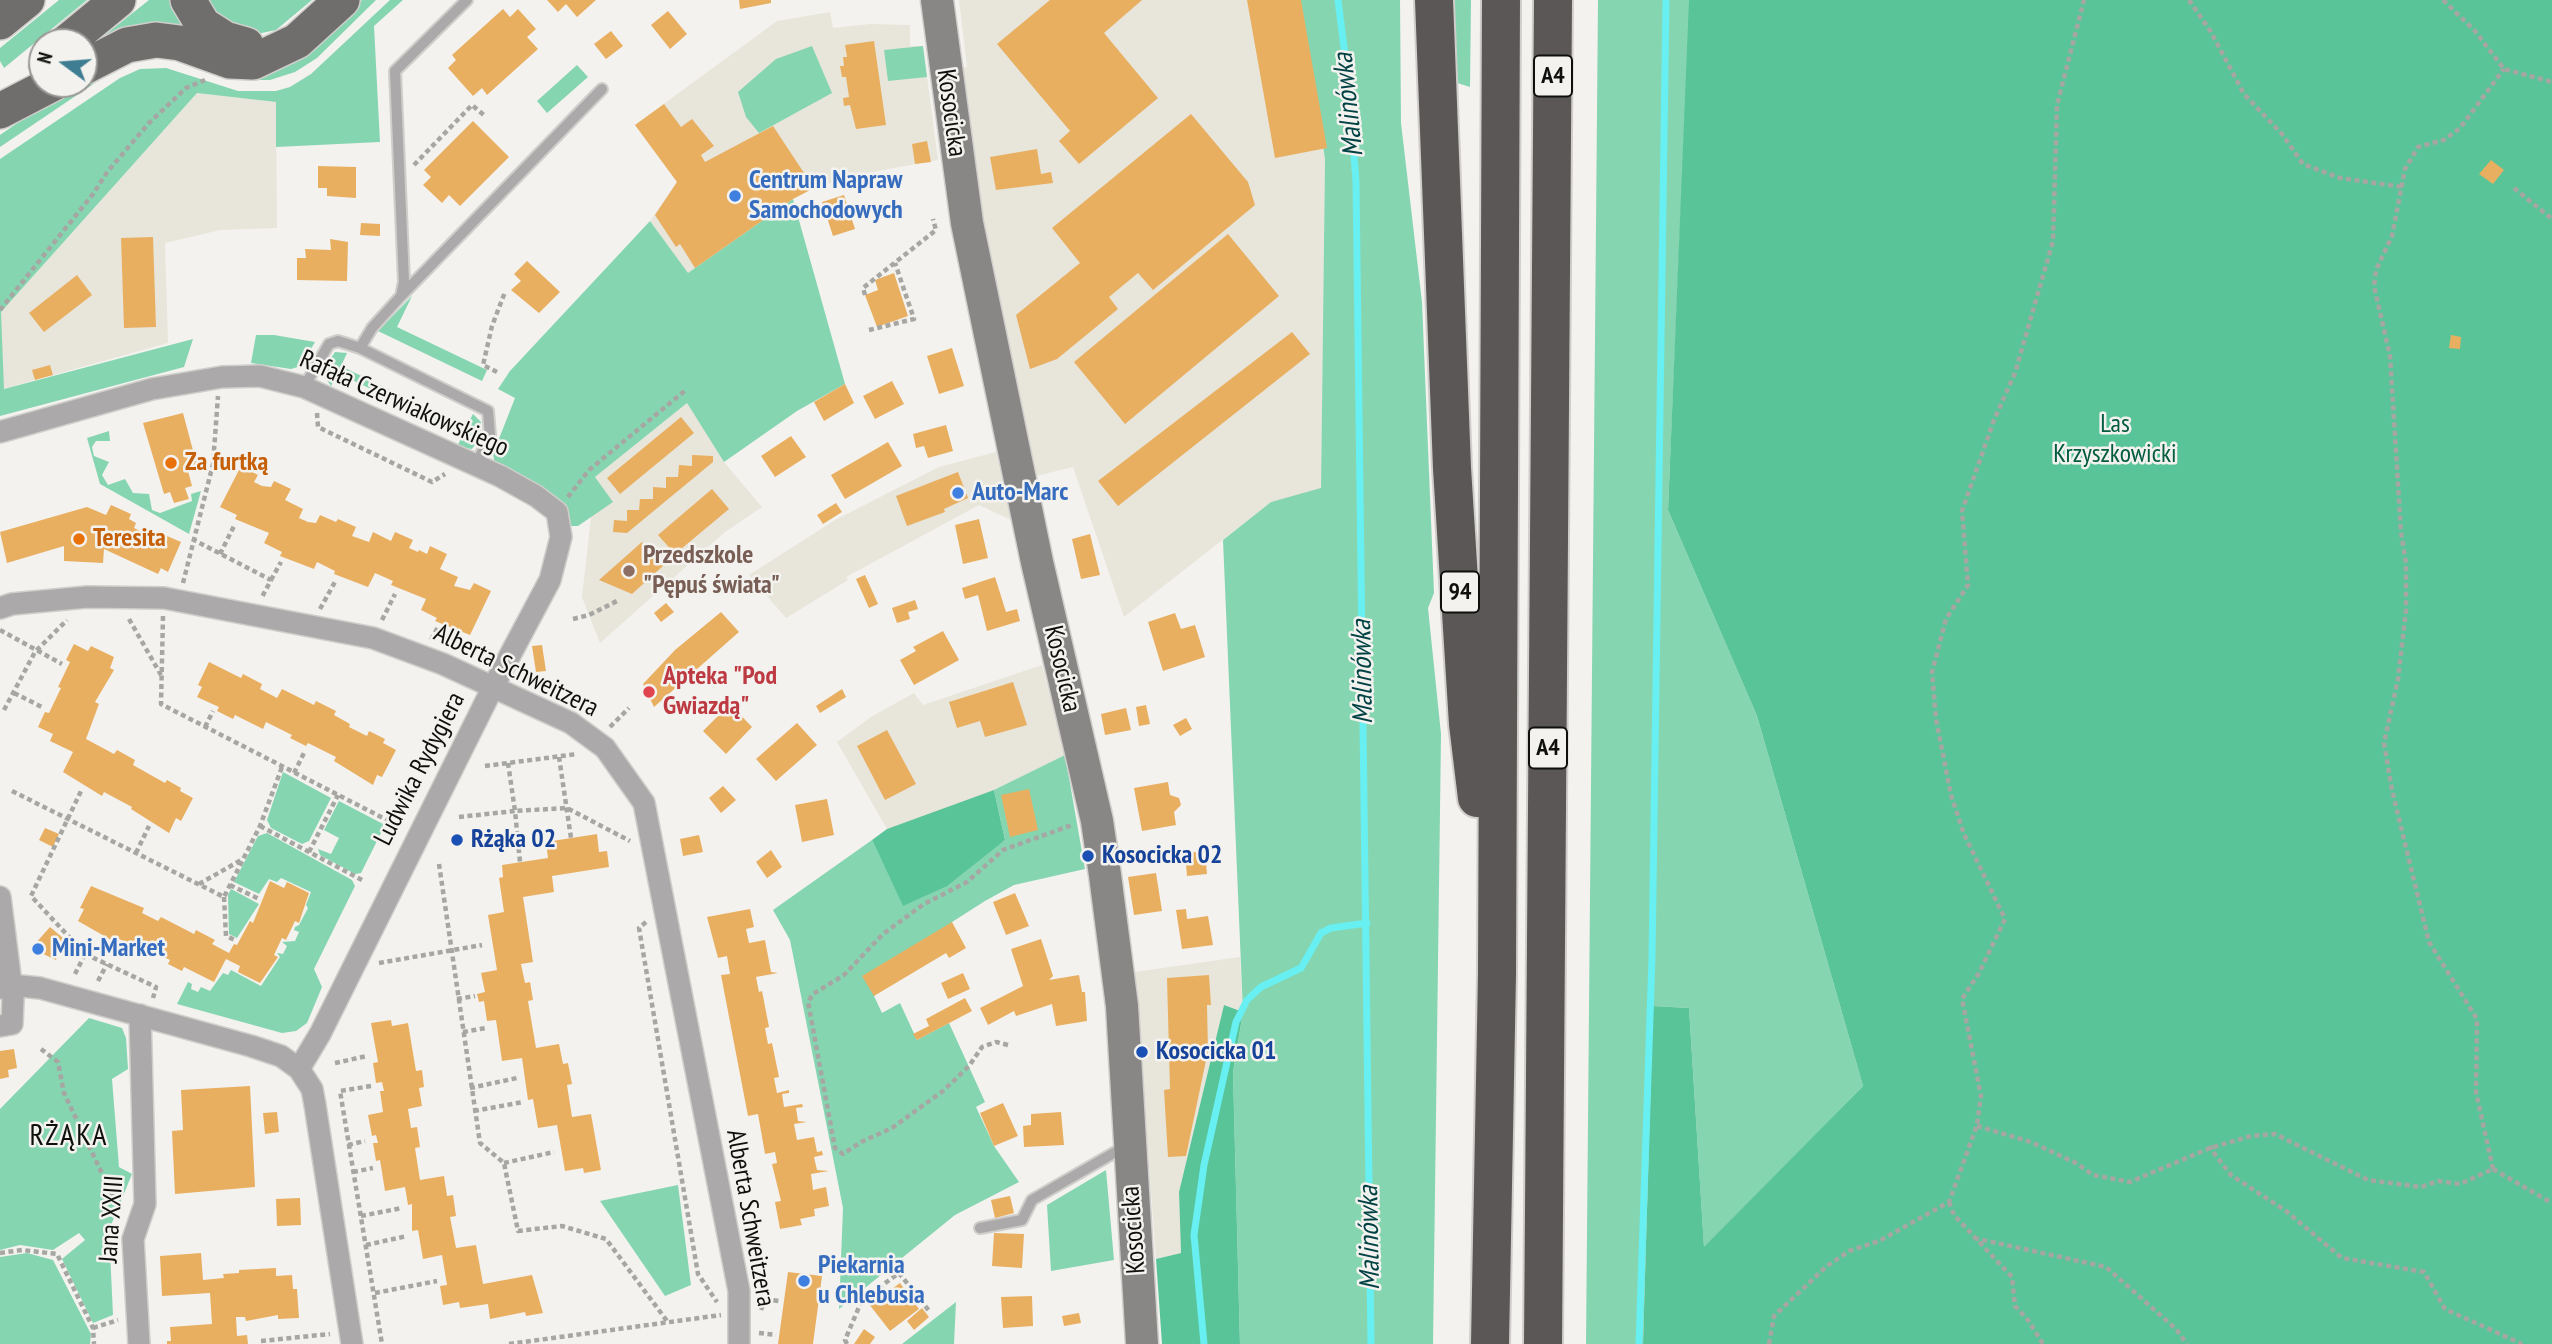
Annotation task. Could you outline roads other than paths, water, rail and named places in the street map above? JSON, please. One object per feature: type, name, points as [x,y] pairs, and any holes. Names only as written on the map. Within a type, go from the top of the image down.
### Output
[{"type":"highway","name":"94","points":[[1434,0],[1451,440],[1467,697],[1497,974]]},
{"type":"highway","name":"A4","points":[[1490,1344],[1497,974],[1501,0]]},
{"type":"highway","name":"A4","points":[[1543,1344],[1553,0]]},
{"type":"highway","points":[[1552,151],[1574,0]]},
{"type":"main road","points":[[0,22],[27,0]]},
{"type":"main road","points":[[84,28],[118,0]]},
{"type":"main road","points":[[188,0],[195,15],[213,32],[240,44],[273,52]]},
{"type":"main road","points":[[98,60],[127,45],[148,41],[180,43],[240,62],[253,62],[297,41],[342,0]]},
{"type":"main road","points":[[0,97],[28,74]]},
{"type":"main road","points":[[0,111],[28,96]]},
{"type":"street","name":"Kosocicka","points":[[937,0],[967,223],[1040,575],[1097,821],[1122,1006],[1142,1344]]},
{"type":"street","name":"Rafała Czerwiakowskiego","points":[[0,432],[152,389],[222,377],[260,376],[304,387],[476,465],[536,496],[557,512]]},
{"type":"street","name":"Ludwika Rydygiera","points":[[299,1069],[320,1034],[492,689],[550,580],[561,537],[557,512]]},
{"type":"street","name":"Alberta Schweitzera","points":[[0,608],[12,604],[87,597],[173,593],[373,638],[443,664],[492,689],[571,723],[605,748],[644,803],[739,1291],[742,1341]]},
{"type":"street","points":[[0,897],[6,987],[12,1024],[0,1026]]},
{"type":"street","points":[[6,987],[40,988],[140,1015],[281,1056],[299,1069],[312,1089],[352,1344]]},
{"type":"street","name":"Jana XXIII","points":[[139,1344],[133,1239],[145,1204],[140,1015]]},
{"type":"lane","points":[[401,296],[404,282],[395,71],[467,0]]},
{"type":"lane","points":[[360,348],[372,328],[401,296],[602,89]]},
{"type":"lane","points":[[304,387],[329,344],[338,341],[360,348],[488,411],[490,435],[476,465]]},
{"type":"lane","points":[[980,1228],[1022,1220],[1031,1200],[1129,1145]]},
{"type":"waterway","name":"Malinówka","points":[[1338,0],[1349,87],[1356,182],[1371,1344]]},
{"type":"waterway","points":[[1639,1344],[1652,957],[1666,0]]},
{"type":"waterway","points":[[1204,1344],[1194,1235],[1204,1165],[1236,1022],[1247,1000],[1261,987],[1301,968],[1321,933],[1331,928],[1367,923]]},
{"type":"place","name":"Centrum Napraw Samochodowych","points":[[735,196]]},
{"type":"place","name":"Za furtką","points":[[171,463]]},
{"type":"place","name":"Auto-Marc","points":[[958,493]]},
{"type":"place","name":"Teresita","points":[[79,539]]},
{"type":"place","name":"Przedszkole \"Pępuś świata\"","points":[[629,571]]},
{"type":"place","name":"Apteka \"Pod Gwiazdą\"","points":[[649,692]]},
{"type":"place","name":"Rżąka 02","points":[[457,840]]},
{"type":"place","name":"Kosocicka 02","points":[[1088,856]]},
{"type":"place","name":"Mini-Market","points":[[38,949]]},
{"type":"place","name":"Kosocicka 01","points":[[1142,1052]]},
{"type":"place","name":"Piekarnia u Chlebusia","points":[[804,1281]]},
{"type":"district","name":"RŻĄKA","points":[[69,1136]]},
{"type":"park label","name":"Las Krzyszkowicki","points":[[2115,440]]}]
